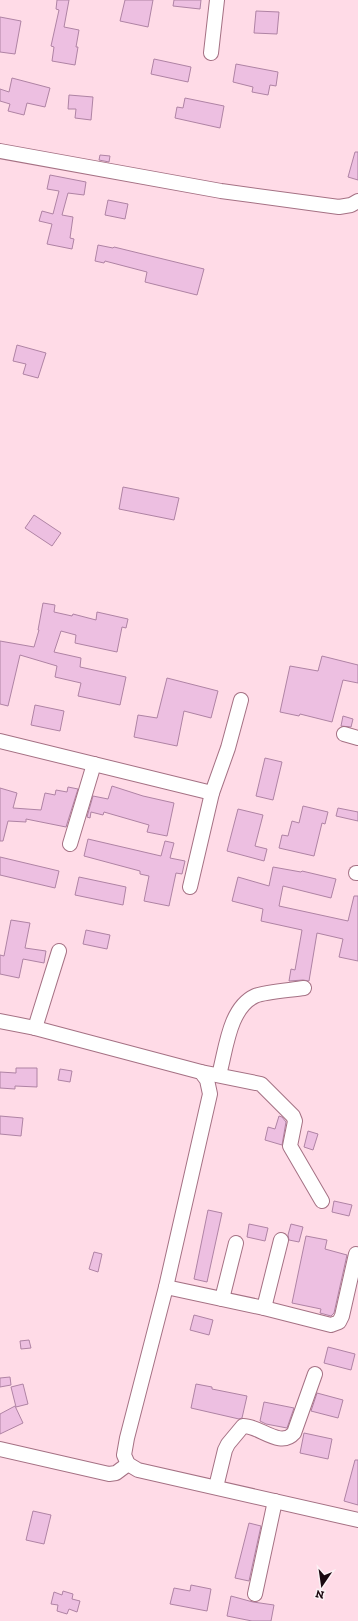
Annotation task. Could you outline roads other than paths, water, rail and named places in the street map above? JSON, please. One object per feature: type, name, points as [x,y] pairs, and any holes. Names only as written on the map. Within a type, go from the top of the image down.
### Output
[{"type":"street","points":[[211,53],[217,0]]},
{"type":"street","points":[[0,151],[237,193],[339,207],[352,205],[358,201]]},
{"type":"street","points":[[190,887],[212,793],[228,748],[241,700]]},
{"type":"street","points":[[0,741],[212,793]]},
{"type":"street","points":[[70,844],[94,764]]},
{"type":"street","points":[[35,1028],[59,951]]},
{"type":"street","points":[[219,1075],[234,1019],[239,1008],[256,996],[304,988]]},
{"type":"street","points":[[0,1021],[35,1028],[201,1072],[261,1084],[293,1116],[295,1121],[290,1146],[322,1201]]},
{"type":"street","points":[[201,1072],[207,1080],[210,1094],[166,1287],[127,1438],[124,1455],[128,1464],[138,1470],[358,1520]]},
{"type":"street","points":[[264,1308],[282,1240]]},
{"type":"street","points":[[222,1299],[236,1243]]},
{"type":"street","points":[[166,1287],[264,1308],[331,1325],[339,1322],[342,1316],[356,1254]]},
{"type":"street","points":[[216,1487],[225,1450],[243,1426],[249,1426],[284,1439],[294,1433],[315,1374]]},
{"type":"street","points":[[0,1449],[109,1474],[116,1473],[128,1464]]},
{"type":"street","points":[[255,1594],[275,1501]]}]
